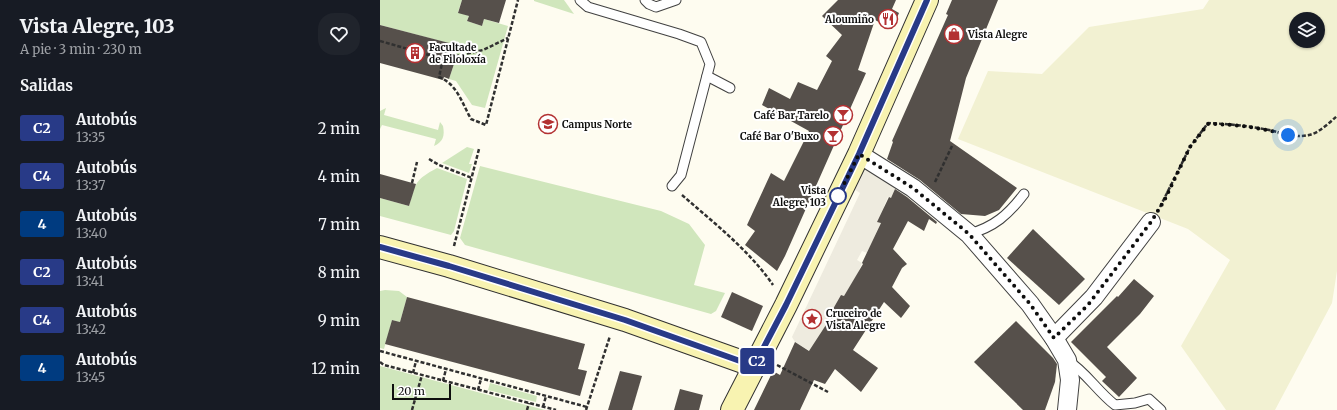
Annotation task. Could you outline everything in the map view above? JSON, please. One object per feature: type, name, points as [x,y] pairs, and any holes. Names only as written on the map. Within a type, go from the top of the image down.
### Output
[{"type":"main road","points":[[732,410],[786,305],[859,154],[927,0]]},
{"type":"main road","points":[[380,247],[449,266],[625,320],[754,366]]},
{"type":"street","points":[[859,154],[913,188],[969,234],[1030,304],[1054,338],[1067,360],[1070,380],[1067,410]]},
{"type":"street","points":[[1054,338],[1088,305],[1151,222]]},
{"type":"lane","points":[[580,0],[588,7],[701,42],[710,64],[681,175],[672,186]]},
{"type":"lane","points":[[645,0],[649,4],[656,7],[676,0]]},
{"type":"lane","points":[[707,76],[730,88]]},
{"type":"lane","points":[[969,234],[981,231],[1003,218],[1024,194]]},
{"type":"lane","points":[[1067,360],[1087,374],[1105,397],[1115,405],[1135,403],[1149,399],[1161,410]]},
{"type":"path","points":[[443,58],[439,77],[447,80],[454,87],[471,119],[486,125],[518,0]]},
{"type":"path","points":[[380,41],[443,58],[483,50],[508,38]]},
{"type":"path","points":[[1151,222],[1164,201],[1190,147],[1208,124],[1235,125],[1288,135],[1310,135],[1325,127],[1337,116]]},
{"type":"path","points":[[926,199],[945,164],[952,146]]},
{"type":"path","points":[[456,237],[479,149]]},
{"type":"path","points":[[429,159],[439,165],[472,178]]},
{"type":"path","points":[[412,183],[418,162]]},
{"type":"path","points":[[672,186],[735,242],[762,269],[775,289]]},
{"type":"path","points":[[380,353],[446,369],[586,408],[611,334]]},
{"type":"path","points":[[413,373],[416,361]]},
{"type":"path","points":[[380,362],[384,365],[413,373],[556,410]]},
{"type":"path","points":[[778,365],[828,392]]},
{"type":"path","points":[[443,381],[446,369]]},
{"type":"path","points":[[412,410],[422,375]]},
{"type":"path","points":[[478,390],[481,379]]},
{"type":"path","points":[[543,407],[546,396]]},
{"type":"path","points":[[527,410],[529,403]]},
{"type":"green space","points":[[380,0],[462,0],[458,12],[469,16],[467,21],[482,26],[484,19],[508,26],[485,108],[472,105],[456,81],[449,79],[454,64],[447,62],[452,44],[380,25]]},
{"type":"green space","points":[[564,0],[574,14],[534,1]]},
{"type":"green space","points":[[1209,0],[1337,0],[1337,271],[1332,303],[1275,410],[1226,410],[1181,346],[1230,260],[1188,229],[958,139],[988,71],[1042,74],[1089,27],[1203,9]]},
{"type":"green space","points":[[386,108],[384,115],[438,130],[440,122],[443,126],[443,138],[434,146],[436,139],[382,125],[380,129],[380,111]]},
{"type":"green space","points":[[467,147],[474,149],[469,164],[472,164],[469,173],[442,163]]},
{"type":"green space","points":[[480,166],[661,211],[689,224],[705,245],[694,285],[725,293],[716,311],[711,314],[465,245],[460,238]]},
{"type":"green space","points":[[437,168],[467,179],[454,231],[451,235],[380,216],[380,198],[409,206],[417,182]]},
{"type":"green space","points":[[380,291],[399,291],[407,297],[400,322],[392,320],[384,349],[380,348]]},
{"type":"green space","points":[[380,366],[545,410],[380,410]]},
{"type":"green space","points":[[490,383],[537,396],[536,402],[488,390]]},
{"type":"shaded area","points":[[864,168],[898,184],[891,198],[888,197],[884,206],[886,211],[867,253],[862,251],[857,260],[862,263],[857,275],[844,296],[841,295],[833,309],[835,311],[820,357],[795,342],[792,337],[860,193],[854,189]]},
{"type":"building","points":[[462,0],[506,0],[499,23],[484,19],[482,26],[467,21],[469,16],[458,13]]},
{"type":"building","points":[[838,0],[896,0],[892,9],[899,13],[892,29],[875,20],[858,70],[866,73],[777,271],[745,245],[755,231],[747,225],[771,173],[784,181],[809,131],[762,105],[769,88],[790,99],[798,82],[817,90],[832,61],[826,56],[842,35],[822,16]]},
{"type":"building","points":[[952,0],[998,0],[966,78],[950,141],[1017,188],[999,210],[985,216],[961,214],[920,180],[887,159],[893,142],[892,141],[948,15],[946,14]]},
{"type":"building","name":"Facultade de Filoloxía","points":[[380,25],[453,44],[447,62],[454,64],[449,79],[444,77],[443,80],[380,63]]},
{"type":"building","points":[[380,174],[416,184],[409,206],[380,198]]},
{"type":"building","points":[[895,189],[937,222],[936,224],[929,219],[924,231],[908,221],[893,249],[907,264],[902,268],[892,287],[910,306],[901,318],[884,302],[853,350],[878,368],[861,392],[835,369],[825,384],[814,380],[800,410],[754,410],[773,371],[780,375],[795,342],[809,351],[835,311],[833,309],[841,295],[844,296],[863,264],[862,263],[881,223],[877,222],[889,197],[891,198]]},
{"type":"building","points":[[1033,229],[1085,279],[1059,305],[1007,258]]},
{"type":"building","points":[[1134,279],[1154,296],[1140,314],[1107,347],[1137,378],[1119,397],[1102,381],[1106,377],[1071,342],[1117,296],[1118,297]]},
{"type":"building","points":[[732,292],[763,306],[752,331],[721,317]]},
{"type":"building","points":[[407,297],[585,344],[578,369],[587,371],[580,396],[385,344],[392,320],[400,322]]},
{"type":"building","points":[[1016,321],[1053,358],[1057,364],[1055,382],[1045,410],[1023,410],[974,362]]},
{"type":"building","points":[[620,371],[642,376],[632,410],[608,410]]},
{"type":"building","points":[[680,389],[703,395],[699,410],[674,410]]},
{"type":"bus line","name":"C2","points":[[380,247],[449,266],[625,320],[754,366],[786,305],[859,154],[927,0]]},
{"type":"place","name":"Aloumiño","points":[[888,19]]},
{"type":"place","name":"Vista Alegre","points":[[954,34]]},
{"type":"place","name":"Facultade de Filoloxía","points":[[415,53]]},
{"type":"place","name":"Café Bar Tarelo","points":[[843,115]]},
{"type":"place","name":"Campus Norte","points":[[548,124]]},
{"type":"place","name":"Café Bar O'Buxo","points":[[833,136]]},
{"type":"place","name":"Vista Alegre, 103","points":[[838,196]]},
{"type":"place","name":"Cruceiro de Vista Alegre","points":[[812,319]]},
{"type":"route","points":[[838,196],[859,154],[913,188],[969,234],[1030,304],[1054,338],[1088,305],[1151,222],[1164,201],[1190,147],[1208,124],[1235,125],[1288,135]]}]
